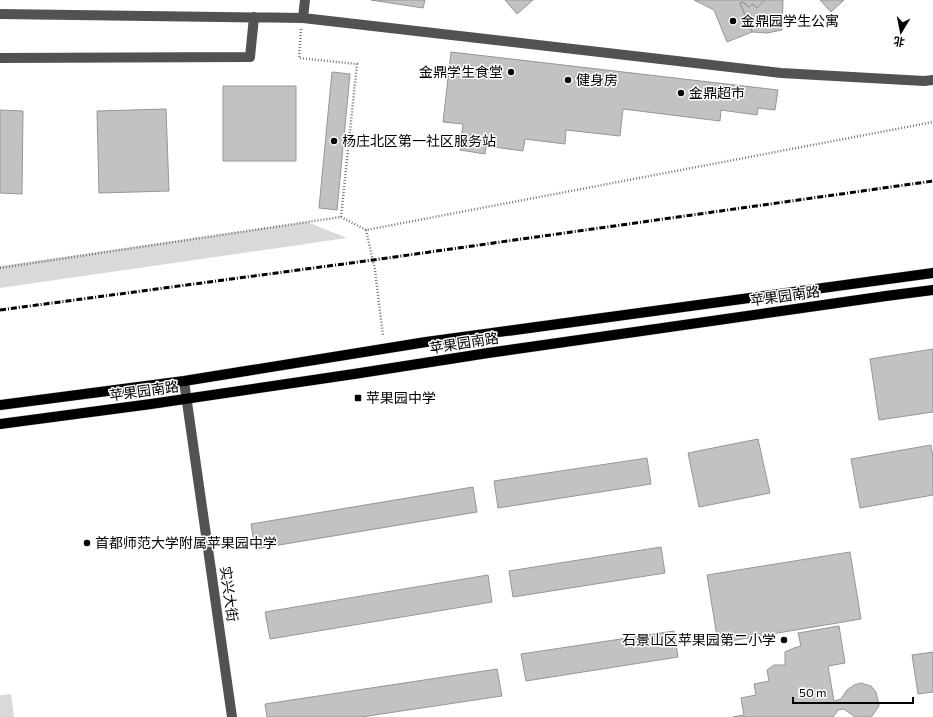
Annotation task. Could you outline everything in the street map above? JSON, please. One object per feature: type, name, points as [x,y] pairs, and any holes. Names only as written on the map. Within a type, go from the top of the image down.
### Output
[{"type":"main road","name":"苹果园南路","points":[[0,405],[184,381],[385,350],[426,342],[933,273]]},
{"type":"main road","name":"苹果园南路","points":[[0,424],[187,399],[504,351],[933,290]]},
{"type":"street","points":[[302,18],[304,0]]},
{"type":"street","points":[[0,14],[302,18],[781,73],[924,82],[933,80]]},
{"type":"street","points":[[0,58],[250,57],[254,17]]},
{"type":"street","name":"实兴大街","points":[[184,381],[232,717]]},
{"type":"path","points":[[302,18],[298,58],[356,64],[341,217]]},
{"type":"path","points":[[0,268],[341,217],[366,230],[933,122]]},
{"type":"path","points":[[366,230],[375,270],[385,350]]},
{"type":"shaded area","points":[[307,222],[347,238],[0,288],[0,266]]},
{"type":"shaded area","points":[[11,694],[14,717],[0,717],[0,695]]},
{"type":"building","points":[[371,0],[425,0],[423,8]]},
{"type":"building","points":[[505,0],[533,0],[517,14]]},
{"type":"building","name":"金鼎园学生公寓","points":[[694,0],[765,0],[757,8],[752,4],[749,7],[743,2],[740,3],[752,32],[727,42],[714,10]]},
{"type":"building","points":[[765,0],[783,0],[782,30],[767,33],[752,32],[740,3],[743,2],[749,7],[752,4],[757,8]]},
{"type":"building","name":"金鼎园学生公寓","points":[[820,0],[844,0],[831,12]]},
{"type":"building","points":[[451,52],[778,90],[775,110],[758,108],[757,115],[721,110],[720,121],[623,109],[620,136],[566,130],[565,144],[525,139],[523,151],[486,146],[485,154],[460,150],[463,124],[443,122]]},
{"type":"building","name":"杨庄北区第一社区服务站","points":[[332,72],[350,74],[337,210],[319,208]]},
{"type":"building","points":[[223,86],[296,86],[296,161],[223,161]]},
{"type":"building","points":[[166,109],[169,191],[99,193],[97,111]]},
{"type":"building","points":[[0,110],[23,111],[22,194],[0,193]]},
{"type":"building","points":[[933,349],[933,412],[879,420],[870,359]]},
{"type":"building","points":[[758,439],[770,493],[699,507],[688,453]]},
{"type":"building","points":[[931,445],[933,457],[933,495],[860,508],[851,459]]},
{"type":"building","points":[[647,458],[651,484],[498,508],[494,481]]},
{"type":"building","points":[[473,487],[477,512],[255,549],[251,524]]},
{"type":"building","points":[[661,547],[665,573],[513,597],[509,571]]},
{"type":"building","points":[[850,552],[861,619],[718,643],[707,575]]},
{"type":"building","points":[[488,575],[492,602],[270,639],[265,612]]},
{"type":"building","points":[[839,626],[845,663],[828,666],[834,701],[841,699],[847,690],[854,685],[861,683],[871,686],[876,692],[879,706],[872,716],[855,717],[844,709],[838,710],[833,717],[733,717],[744,715],[741,698],[756,695],[754,684],[769,681],[767,670],[774,665],[785,665],[785,652],[801,646],[798,633]]},
{"type":"building","points":[[674,631],[678,657],[526,681],[521,654]]},
{"type":"building","points":[[933,652],[933,692],[918,694],[912,655]]},
{"type":"building","points":[[497,669],[502,696],[361,717],[267,717],[265,704]]},
{"type":"railway","points":[[0,310],[373,260],[933,181]]},
{"type":"place","name":"金鼎园学生公寓","points":[[733,21]]},
{"type":"place","name":"金鼎学生食堂","points":[[511,72]]},
{"type":"place","name":"健身房","points":[[568,80]]},
{"type":"place","name":"金鼎超市","points":[[681,93]]},
{"type":"place","name":"杨庄北区第一社区服务站","points":[[334,141]]},
{"type":"place","name":"苹果园中学","points":[[358,398]]},
{"type":"place","name":"首都师范大学附属苹果园中学","points":[[87,543]]},
{"type":"place","name":"石景山区苹果园第二小学","points":[[784,640]]}]
